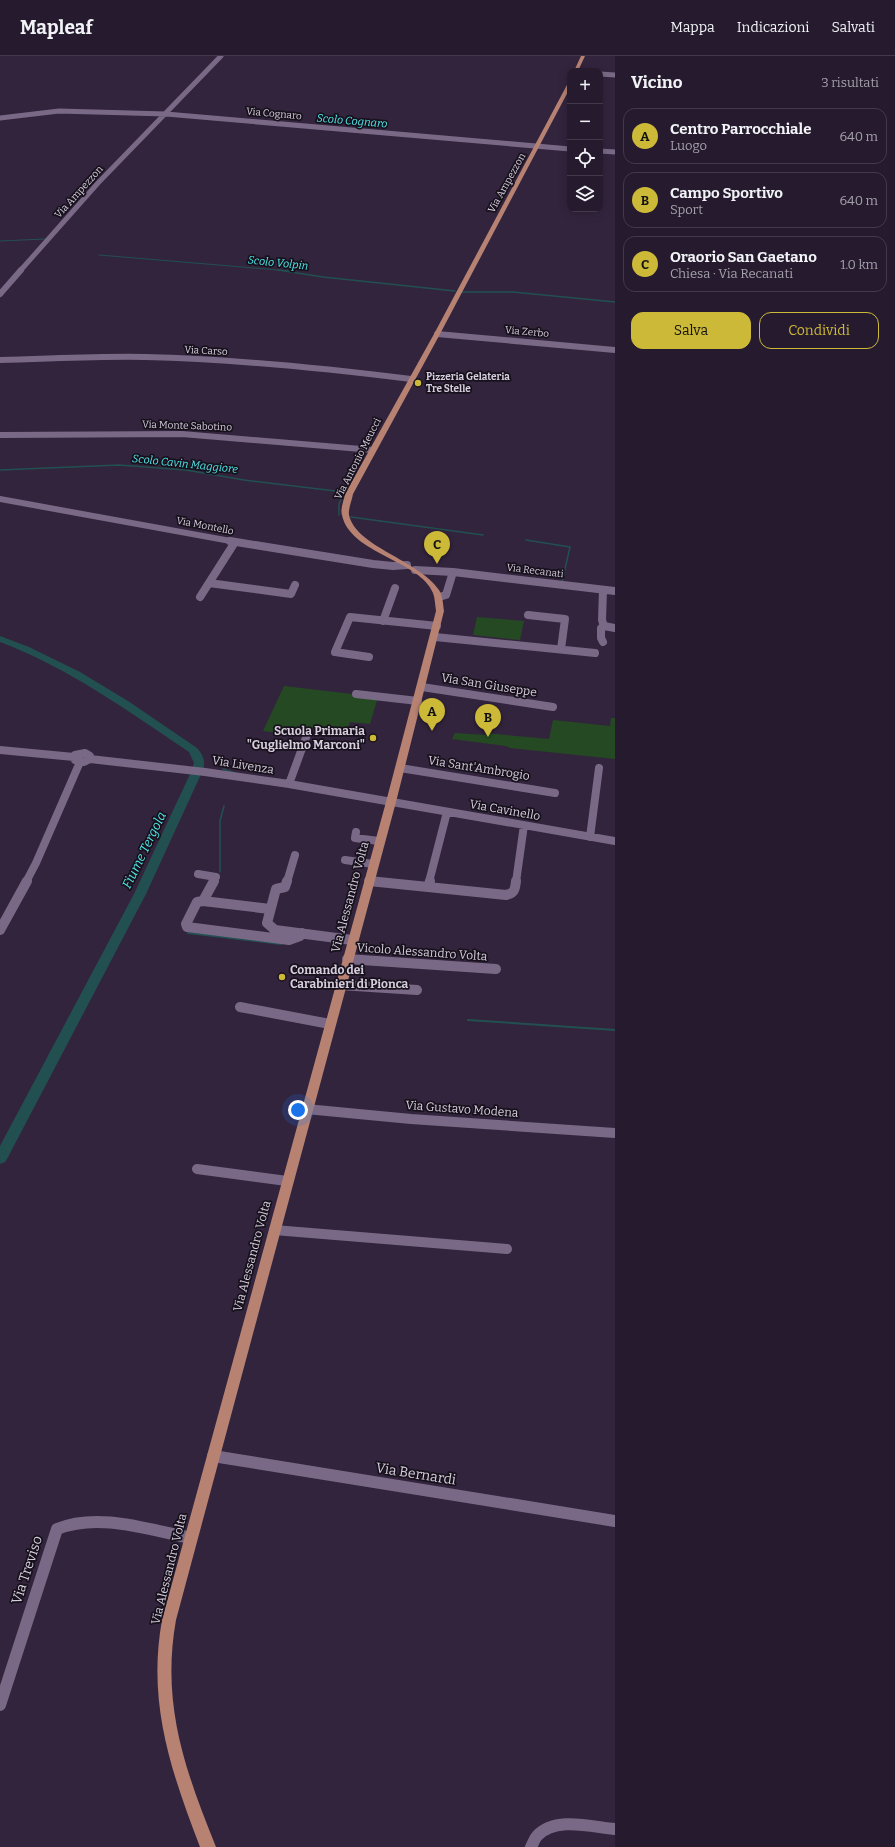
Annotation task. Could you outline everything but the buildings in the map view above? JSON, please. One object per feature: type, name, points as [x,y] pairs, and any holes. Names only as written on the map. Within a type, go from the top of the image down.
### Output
[{"type":"main road","points":[[577,68],[583,56]]},
{"type":"main road","name":"Via Ampezzon","points":[[459,291],[567,89]]},
{"type":"main road","name":"Via Antonio Meucci","points":[[439,597],[430,583],[415,570],[359,536],[349,526],[345,515],[346,502],[411,378],[437,334],[459,291]]},
{"type":"main road","points":[[391,802],[437,626],[441,603],[439,597]]},
{"type":"main road","name":"Via Alessandro Volta","points":[[208,1847],[176,1761],[167,1720],[164,1688],[164,1664],[167,1632],[172,1606],[190,1538],[379,841],[391,802]]},
{"type":"street","name":"Via Ampezzon","points":[[9,284],[98,183],[221,56]]},
{"type":"street","points":[[603,74],[615,75]]},
{"type":"street","name":"Via Cognaro","points":[[0,118],[59,111],[166,114],[567,149]]},
{"type":"street","points":[[603,151],[615,152]]},
{"type":"street","points":[[0,284],[9,284]]},
{"type":"street","points":[[0,294],[9,284]]},
{"type":"street","name":"Via Zerbo","points":[[437,334],[615,350]]},
{"type":"street","name":"Via Carso","points":[[0,360],[120,357],[200,359],[305,366],[411,378]]},
{"type":"street","name":"Via Monte Sabotino","points":[[0,435],[182,434],[373,450]]},
{"type":"street","name":"Via Montello","points":[[0,498],[235,542],[396,566],[407,565]]},
{"type":"street","points":[[200,597],[235,542]]},
{"type":"street","name":"Via Recanati","points":[[415,570],[453,572],[615,591]]},
{"type":"street","points":[[439,597],[446,594],[453,572]]},
{"type":"street","points":[[209,583],[291,594],[295,585]]},
{"type":"street","points":[[382,621],[395,588]]},
{"type":"street","points":[[603,590],[602,620],[604,626]]},
{"type":"street","points":[[528,615],[565,619],[561,649]]},
{"type":"street","points":[[369,657],[335,652],[350,617],[437,626]]},
{"type":"street","points":[[604,626],[615,628]]},
{"type":"street","points":[[603,642],[601,638],[601,628],[604,626]]},
{"type":"street","points":[[434,637],[595,652]]},
{"type":"street","name":"Via San Giuseppe","points":[[422,687],[553,707]]},
{"type":"street","points":[[356,694],[418,700]]},
{"type":"street","points":[[289,784],[308,732]]},
{"type":"street","name":"Via Livenza","points":[[0,750],[77,760],[75,755],[84,753],[90,756],[90,759],[205,772],[289,784],[391,802]]},
{"type":"street","points":[[0,930],[36,863],[77,760]]},
{"type":"street","name":"Via Sant'Ambrogio","points":[[400,768],[555,793]]},
{"type":"street","points":[[590,837],[599,768]]},
{"type":"street","name":"Via Cavinello","points":[[391,802],[615,841]]},
{"type":"street","points":[[428,887],[447,812]]},
{"type":"street","points":[[369,881],[506,895],[512,894],[514,891],[524,825]]},
{"type":"street","points":[[356,832],[355,838],[379,841]]},
{"type":"street","points":[[295,856],[284,887],[276,889],[266,920],[271,928],[352,940]]},
{"type":"street","points":[[345,860],[373,864]]},
{"type":"street","points":[[198,874],[216,877],[203,901]]},
{"type":"street","points":[[270,909],[203,901],[197,902],[186,924],[187,927],[291,940],[300,936],[302,933]]},
{"type":"street","name":"Vicolo Alessandro Volta","points":[[347,959],[496,969]]},
{"type":"street","points":[[340,985],[417,990]]},
{"type":"street","points":[[240,1007],[330,1024]]},
{"type":"street","name":"Via Gustavo Modena","points":[[306,1110],[615,1133]]},
{"type":"street","points":[[197,1169],[287,1181]]},
{"type":"street","points":[[274,1230],[507,1249]]},
{"type":"street","name":"Via Bernardi","points":[[213,1456],[615,1521]]},
{"type":"street","name":"Via Treviso","points":[[0,1705],[57,1529],[72,1523],[114,1524],[140,1527],[190,1538]]},
{"type":"street","points":[[531,1847],[538,1833],[552,1825],[571,1825],[615,1829]]},
{"type":"green space","points":[[477,617],[524,621],[520,640],[473,635]]},
{"type":"green space","points":[[284,686],[352,694],[352,696],[371,698],[378,697],[370,724],[350,722],[346,732],[306,727],[299,728],[296,735],[263,731]]},
{"type":"green space","points":[[611,718],[615,718],[615,759],[510,748],[506,746],[452,739],[455,733],[485,735],[485,733],[549,739],[553,720],[610,726]]},
{"type":"waterway","name":"Scolo Volpin","points":[[0,241],[45,239]]},
{"type":"waterway","name":"Scolo Volpin","points":[[99,255],[290,271]]},
{"type":"waterway","name":"Scolo Volpin","points":[[278,270],[323,277],[455,291]]},
{"type":"waterway","name":"Scolo Volpin","points":[[462,292],[513,292],[615,302]]},
{"type":"waterway","name":"Scolo Cavin Maggiore","points":[[0,470],[119,465],[186,470],[244,480],[344,492],[339,504],[339,515]]},
{"type":"waterway","name":"Scolo Cavin Maggiore","points":[[351,517],[483,535]]},
{"type":"waterway","name":"Scolo Cavin Maggiore","points":[[526,540],[570,547],[562,582]]},
{"type":"waterway","name":"Fiume Tergola","points":[[0,639],[51,660],[100,688],[193,750],[198,756],[199,760],[197,772],[140,894],[0,1159]]},
{"type":"waterway","points":[[223,769],[235,773]]},
{"type":"waterway","points":[[220,872],[220,821],[224,806]]},
{"type":"waterway","points":[[188,933],[281,944]]},
{"type":"waterway","points":[[468,1020],[615,1030]]},
{"type":"place","name":"Pizzeria Gelateria Tre Stelle","points":[[418,383]]},
{"type":"place","name":"Oraorio San Gaetano","points":[[437,564]]},
{"type":"place","name":"Centro Parrocchiale","points":[[432,731]]},
{"type":"place","name":"Campo Sportivo","points":[[488,737]]},
{"type":"place","name":"Scuola Primaria \"Guglielmo Marconi\"","points":[[373,738]]},
{"type":"place","name":"Comando dei Carabinieri di Pionca","points":[[282,977]]},
{"type":"water label","name":"Scolo Cognaro","points":[[352,121]]}]
